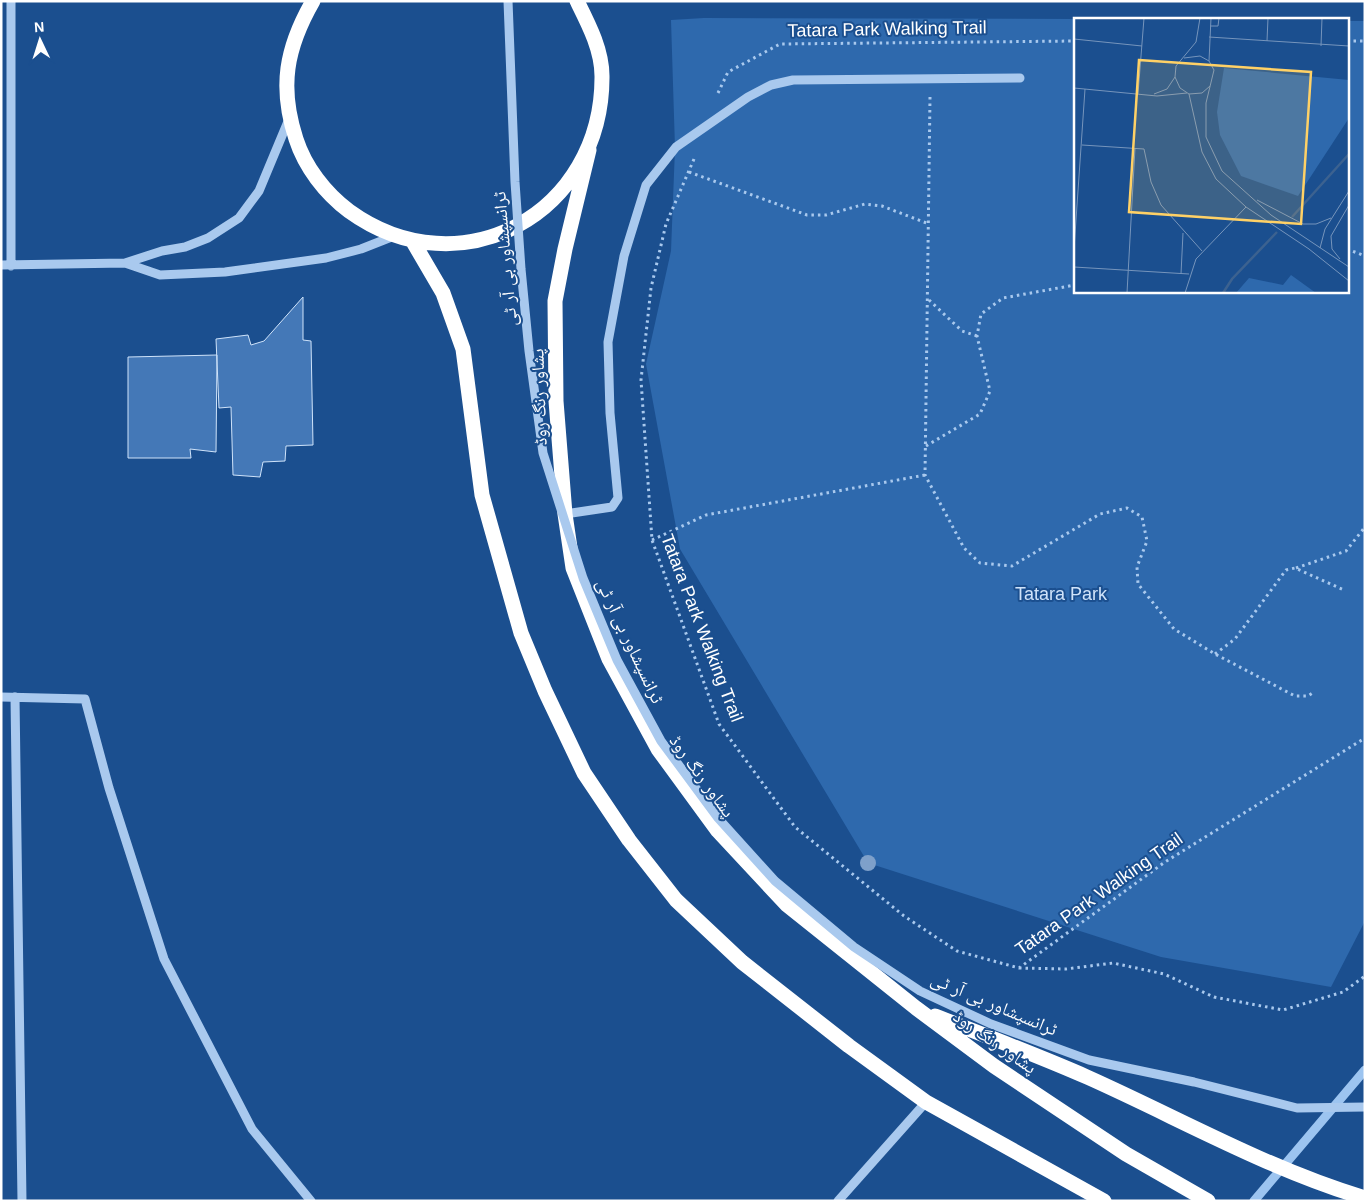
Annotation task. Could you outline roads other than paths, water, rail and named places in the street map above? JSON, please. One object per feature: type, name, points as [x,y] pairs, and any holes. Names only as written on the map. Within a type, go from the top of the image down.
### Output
[{"type":"highway","points":[[313,1],[297,29],[286,73],[289,118],[299,150],[316,178],[326,190],[364,222],[394,236],[412,240],[457,242],[483,239],[516,226],[546,206],[571,181],[589,150],[600,113],[602,74],[594,36],[577,1]]},
{"type":"highway","name":"پشاور رنگ روڈ","points":[[589,150],[565,249],[555,301],[556,400],[565,514],[572,568],[609,659],[658,749],[718,831],[787,905],[916,1008],[994,1066],[1126,1154],[1208,1201]]},
{"type":"highway","points":[[412,240],[443,293],[462,349],[482,495],[521,633],[544,692],[584,773],[629,840],[676,900],[742,962],[848,1046],[926,1102],[1101,1199]]},
{"type":"highway","points":[[916,1008],[1087,1078],[1149,1108],[1316,1182],[1365,1198]]},
{"type":"street","points":[[11,266],[12,1]]},
{"type":"street","name":"ٹرانسپشاور بی آر ٹی","points":[[508,1],[515,182],[521,270],[529,351],[543,453],[583,578],[617,660],[661,741],[718,818],[775,881],[854,947],[920,991],[991,1024],[1089,1060],[1194,1082],[1297,1108],[1365,1106]]},
{"type":"street","points":[[565,514],[612,507],[618,498],[610,413],[608,342],[624,256],[646,185],[676,147],[748,97],[771,85],[793,80],[1020,78]]},
{"type":"street","points":[[1,265],[125,263],[162,251],[186,247],[208,238],[239,218],[258,191],[289,118]]},
{"type":"street","points":[[125,263],[160,275],[225,272],[326,258],[361,249],[394,236]]},
{"type":"street","points":[[1,697],[85,700],[108,788],[164,959],[252,1129],[311,1201]]},
{"type":"street","points":[[16,697],[22,1201]]},
{"type":"street","points":[[838,1201],[926,1102]]},
{"type":"waterway","points":[[1254,1201],[1365,1070]]},
{"type":"park label","name":"Tatara Park","points":[[1061,594]]}]
